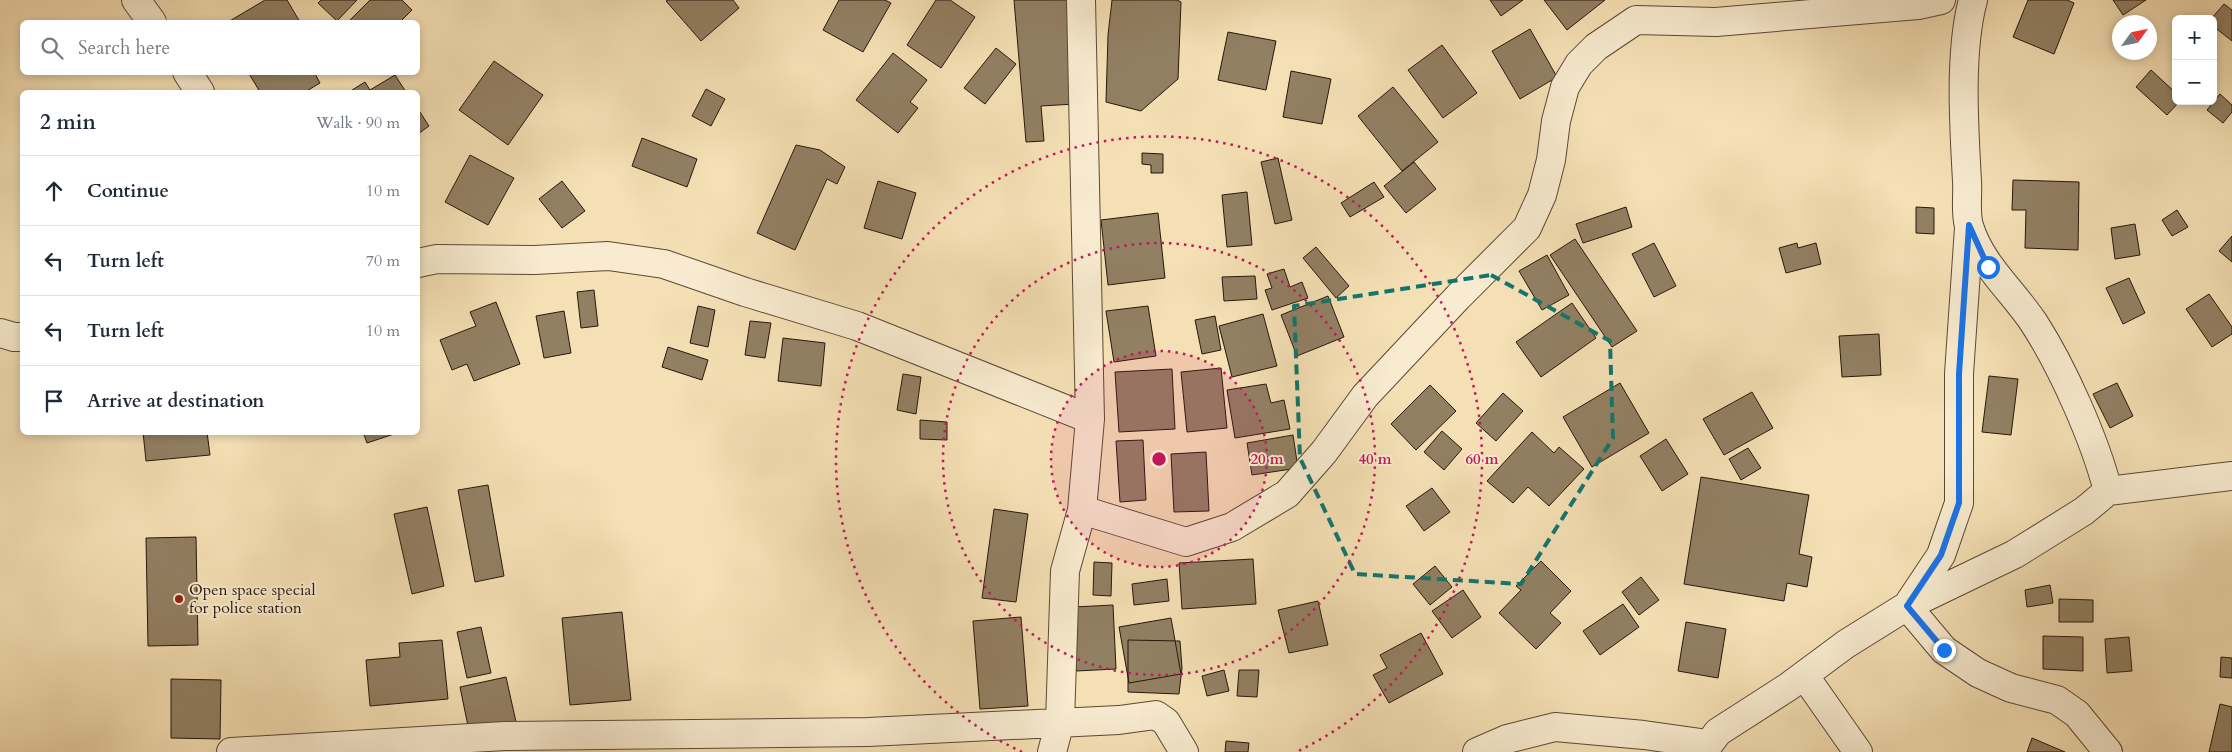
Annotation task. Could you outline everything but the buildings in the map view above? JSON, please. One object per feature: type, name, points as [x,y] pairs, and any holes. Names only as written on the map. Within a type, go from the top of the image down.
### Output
[{"type":"street","points":[[136,0],[151,20]]},
{"type":"street","points":[[1052,752],[1060,722],[1065,571],[1082,510],[1090,419],[1081,0]]},
{"type":"street","points":[[1082,510],[1186,542],[1232,527],[1287,494],[1324,452],[1365,396],[1458,297],[1528,228],[1542,195],[1551,160],[1556,121],[1565,87],[1579,64],[1635,10],[1716,22],[1918,5],[1941,0]]},
{"type":"street","points":[[1907,606],[1941,555],[1959,503],[1959,374],[1969,225],[1965,142],[1965,58],[1969,15],[1973,0]]},
{"type":"street","points":[[189,75],[199,90]]},
{"type":"street","points":[[1969,225],[1988,267],[2033,322],[2062,375],[2102,466],[2108,491]]},
{"type":"street","points":[[420,263],[437,259],[535,260],[608,256],[664,264],[745,292],[857,326],[1090,419]]},
{"type":"street","points":[[0,333],[20,337]]},
{"type":"street","points":[[1477,752],[1507,738],[1555,727],[1644,735],[1705,748],[1718,732],[1788,688],[1846,644],[1907,606],[2015,554],[2084,511],[2108,491],[2232,476]]},
{"type":"street","points":[[1907,606],[1944,650],[1978,673],[2011,688],[2057,700],[2077,714],[2108,752]]},
{"type":"street","points":[[1804,675],[1858,752]]},
{"type":"street","points":[[230,752],[505,736],[868,732],[1120,720],[1156,715],[1166,722],[1184,752]]},
{"type":"highlighted area","points":[[1491,275],[1610,341],[1613,438],[1521,584],[1355,574],[1300,458],[1294,306]]},
{"type":"place","name":"Open space special for police station","points":[[179,599]]},
{"type":"route","points":[[1944,650],[1907,606],[1941,555],[1959,503],[1959,374],[1969,225],[1988,267]]}]
